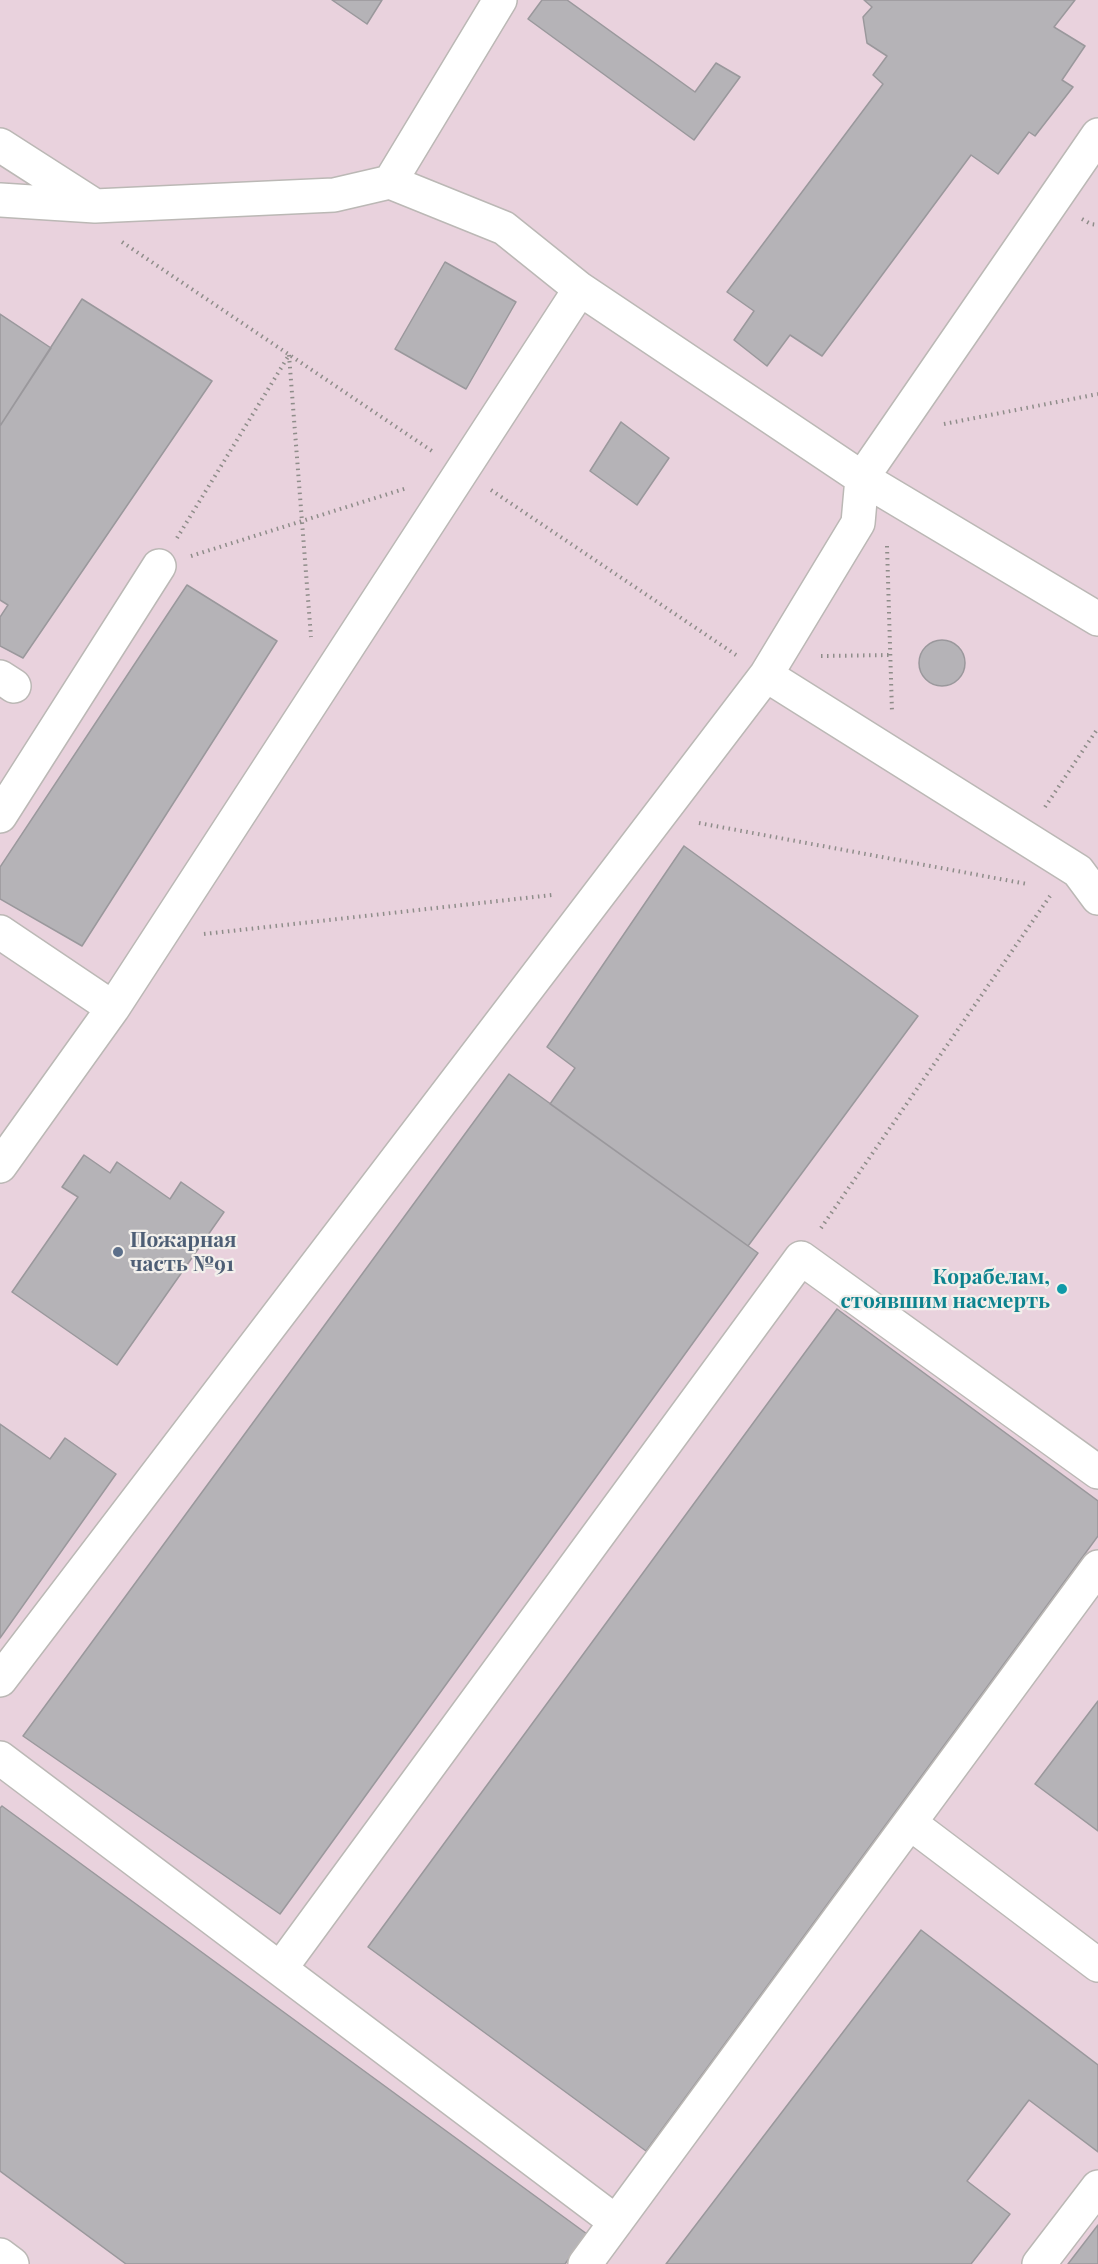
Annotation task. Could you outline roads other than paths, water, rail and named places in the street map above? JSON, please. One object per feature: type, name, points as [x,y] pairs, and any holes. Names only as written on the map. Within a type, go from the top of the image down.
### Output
[{"type":"lane","points":[[390,182],[500,0]]},
{"type":"lane","points":[[0,1680],[772,666],[858,523],[893,434],[1098,135]]},
{"type":"lane","points":[[0,146],[95,206]]},
{"type":"lane","points":[[0,200],[95,206],[334,195],[390,182],[504,228],[580,289],[874,485],[1098,619]]},
{"type":"lane","points":[[0,1166],[113,1008],[580,289]]},
{"type":"lane","points":[[0,816],[159,566]]},
{"type":"lane","points":[[772,666],[893,755],[1078,871],[1097,897]]},
{"type":"lane","points":[[0,932],[113,1008]]},
{"type":"lane","points":[[280,1969],[801,1258],[1098,1473]]},
{"type":"lane","points":[[585,2264],[1098,1567]]},
{"type":"lane","points":[[0,1758],[616,2222]]},
{"type":"lane","points":[[910,1822],[1098,1965]]},
{"type":"lane","points":[[1039,2264],[1098,2187]]},
{"type":"lane","points":[[0,2256],[12,2264]]},
{"type":"place","name":"Пожарная часть №91","points":[[118,1252]]},
{"type":"place","name":"Корабелам, стоявшим насмерть","points":[[1062,1289]]}]
